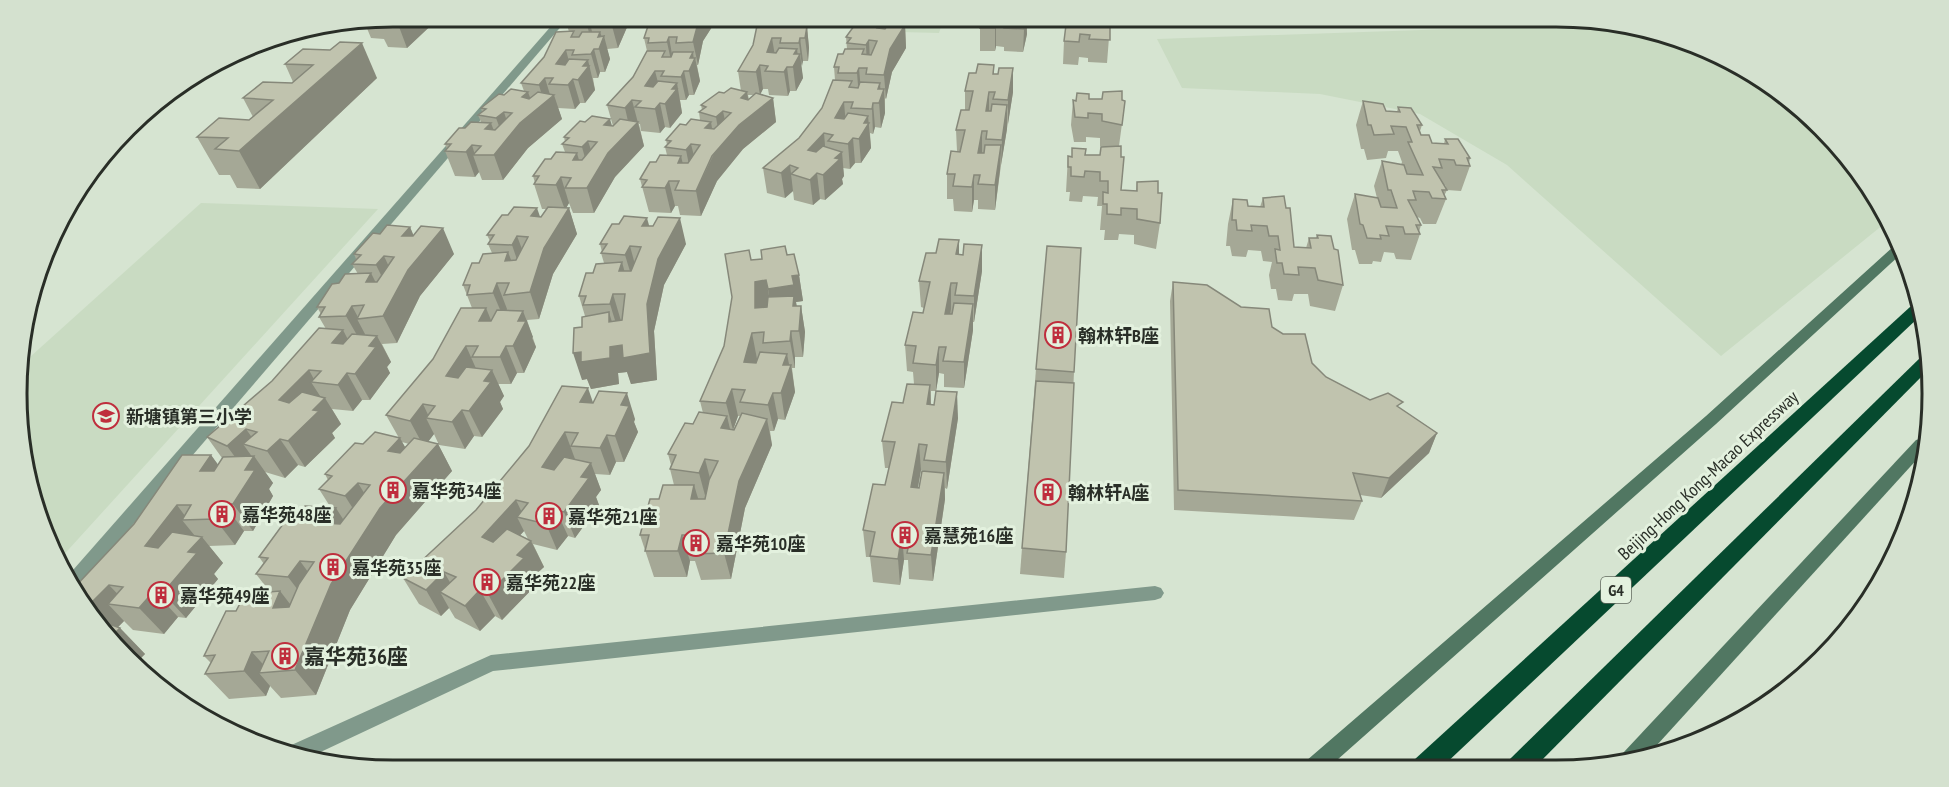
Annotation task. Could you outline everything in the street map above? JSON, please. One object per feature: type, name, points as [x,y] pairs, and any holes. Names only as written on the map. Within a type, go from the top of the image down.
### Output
[{"type":"highway","name":"Beijing-Hong Kong-Macao Expressway","points":[[1432,760],[1913,314]]},
{"type":"highway","points":[[1526,760],[1921,367]]},
{"type":"street","points":[[77,578],[556,27]]},
{"type":"street","points":[[1322,760],[1711,420],[1894,253]]},
{"type":"street","points":[[1639,750],[1918,449]]},
{"type":"street","points":[[304,749],[491,663],[1155,593]]},
{"type":"shaded area","points":[[851,27],[941,27],[939,33],[863,31]]},
{"type":"shaded area","points":[[1556,27],[1603,30],[1673,46],[1718,65],[1779,103],[1815,134],[1846,170],[1881,226],[1721,356],[1507,165],[1420,114],[1320,94],[1182,88],[1157,39]]},
{"type":"shaded area","name":"新塘镇第三小学","points":[[201,203],[378,209],[64,554],[46,511],[34,465],[28,417],[29,358]]},
{"type":"building","points":[[648,27],[697,27],[693,42],[676,43],[677,37],[669,37],[667,42],[648,43],[649,38],[644,38]]},
{"type":"building","points":[[757,27],[807,27],[805,38],[800,38],[799,43],[780,43],[781,38],[772,38],[767,52],[776,53],[779,48],[797,49],[794,54],[800,54],[793,67],[787,67],[784,72],[765,71],[768,66],[760,65],[756,72],[738,71],[753,45]]},
{"type":"building","points":[[853,27],[885,29],[886,27],[904,27],[890,49],[884,75],[866,74],[867,68],[859,68],[857,73],[838,73],[839,67],[834,67],[838,54],[843,54],[845,49],[864,49],[862,54],[871,55],[877,41],[869,40],[866,45],[847,43],[851,38],[846,37]]},
{"type":"building","points":[[1004,27],[1024,27],[1024,29]]},
{"type":"building","points":[[1066,27],[1110,27],[1110,40],[1089,39],[1090,35],[1080,34],[1079,42],[1064,41]]},
{"type":"building","points":[[574,31],[571,37],[579,37],[582,32],[600,32],[598,37],[604,36],[599,49],[594,49],[591,54],[572,55],[574,50],[566,50],[556,64],[565,65],[569,59],[588,60],[583,66],[589,66],[578,80],[573,79],[568,85],[549,84],[553,78],[545,78],[539,85],[521,83],[544,57],[556,32]]},
{"type":"building","points":[[340,42],[362,43],[239,151],[215,149],[228,138],[197,137],[219,118],[249,120],[273,100],[243,98],[263,82],[292,83],[313,65],[285,64],[303,49],[330,50]]},
{"type":"building","points":[[647,51],[665,51],[662,57],[671,57],[673,52],[693,52],[690,58],[695,58],[689,71],[684,71],[681,77],[661,76],[664,71],[655,71],[645,86],[653,87],[658,81],[677,83],[672,89],[677,89],[665,104],[660,103],[655,109],[635,107],[641,101],[632,100],[625,108],[607,105],[633,77]]},
{"type":"building","points":[[978,64],[994,65],[993,74],[998,74],[999,68],[1013,68],[1008,100],[993,99],[995,92],[989,92],[986,111],[991,111],[992,104],[1007,105],[1002,140],[986,139],[987,131],[982,131],[978,153],[984,153],[985,145],[1001,145],[995,185],[978,184],[980,175],[974,175],[972,187],[953,186],[955,174],[947,174],[951,151],[960,152],[965,130],[956,130],[961,110],[969,110],[973,91],[965,91],[969,73],[976,73]]},
{"type":"building","points":[[833,80],[852,81],[849,87],[858,88],[860,82],[880,83],[878,89],[884,89],[879,103],[873,103],[872,109],[851,108],[853,102],[844,102],[835,118],[844,119],[848,113],[868,116],[864,123],[869,123],[859,139],[853,138],[848,144],[828,141],[833,135],[824,133],[808,150],[816,152],[823,146],[842,152],[835,158],[840,159],[823,175],[817,173],[810,180],[791,174],[798,168],[790,165],[781,173],[763,168],[799,138],[822,108]]},
{"type":"building","points":[[731,88],[747,92],[741,98],[748,100],[756,93],[773,98],[739,125],[712,156],[696,191],[675,190],[679,181],[669,181],[665,188],[642,187],[647,180],[640,179],[650,162],[656,162],[660,155],[681,156],[678,163],[688,163],[700,145],[691,144],[686,150],[665,147],[671,141],[666,140],[680,124],[686,125],[691,119],[711,122],[705,128],[714,129],[731,113],[723,111],[716,117],[699,112],[706,107],[701,105],[719,92],[724,93]]},
{"type":"building","points":[[511,89],[528,92],[522,97],[529,99],[538,92],[554,95],[520,123],[494,155],[473,155],[481,146],[472,145],[466,152],[445,151],[451,144],[445,144],[459,128],[465,128],[471,122],[491,123],[485,129],[495,130],[512,113],[504,112],[496,118],[478,115],[486,109],[481,108],[499,94],[504,95]]},
{"type":"building","points":[[1122,91],[1122,100],[1125,101],[1122,125],[1102,121],[1102,114],[1088,113],[1088,118],[1075,117],[1073,100],[1076,101],[1077,93],[1089,94],[1089,99],[1102,99],[1103,92]]},
{"type":"building","points":[[1363,101],[1383,104],[1386,111],[1400,112],[1398,107],[1411,108],[1422,125],[1417,125],[1421,135],[1429,135],[1432,143],[1448,144],[1445,139],[1458,139],[1470,158],[1467,158],[1470,166],[1456,165],[1454,160],[1439,159],[1442,168],[1433,167],[1447,190],[1442,190],[1446,199],[1432,198],[1429,192],[1413,191],[1416,200],[1408,200],[1421,225],[1416,225],[1420,234],[1405,234],[1403,227],[1386,226],[1389,236],[1380,235],[1381,239],[1367,238],[1363,225],[1360,224],[1355,194],[1378,198],[1381,207],[1397,208],[1391,190],[1388,190],[1382,161],[1404,165],[1407,174],[1423,175],[1408,142],[1412,142],[1406,127],[1391,126],[1394,134],[1374,135],[1371,125],[1368,125]]},
{"type":"building","points":[[592,116],[610,119],[604,125],[613,126],[620,119],[638,122],[608,153],[587,188],[565,188],[571,178],[561,177],[556,185],[534,184],[539,176],[533,176],[545,159],[551,159],[556,152],[577,153],[573,160],[582,160],[597,142],[588,141],[582,147],[562,144],[569,138],[564,137],[580,121],[585,122]]},
{"type":"building","points":[[1121,146],[1121,157],[1124,157],[1121,190],[1137,191],[1137,182],[1158,181],[1158,193],[1162,193],[1160,223],[1137,219],[1137,209],[1121,208],[1121,215],[1107,214],[1107,204],[1103,204],[1103,192],[1108,193],[1108,181],[1100,181],[1100,172],[1085,171],[1084,177],[1071,176],[1068,156],[1072,157],[1072,148],[1086,149],[1085,155],[1100,155],[1101,147]]},
{"type":"building","points":[[1284,196],[1286,208],[1290,208],[1294,247],[1311,248],[1309,238],[1318,238],[1317,235],[1331,236],[1334,249],[1338,250],[1343,285],[1318,280],[1315,268],[1298,267],[1299,275],[1284,274],[1282,263],[1277,263],[1275,249],[1280,250],[1278,236],[1269,236],[1267,226],[1251,225],[1252,231],[1237,230],[1236,220],[1232,220],[1233,199],[1247,200],[1248,206],[1264,207],[1263,198]]},
{"type":"building","points":[[514,207],[537,208],[531,216],[541,217],[548,207],[569,208],[544,248],[530,292],[504,295],[509,283],[497,283],[493,293],[467,295],[470,285],[463,285],[472,263],[479,263],[483,254],[508,252],[505,261],[516,260],[528,237],[517,236],[512,245],[488,244],[494,235],[487,235],[502,215],[508,215]]},
{"type":"building","points":[[624,216],[647,218],[642,226],[653,226],[658,217],[680,218],[658,259],[647,304],[650,353],[623,358],[622,345],[610,347],[610,358],[581,362],[581,352],[573,353],[574,328],[582,327],[582,317],[609,312],[609,322],[622,320],[625,294],[613,294],[610,304],[583,305],[586,296],[579,296],[586,273],[593,273],[596,264],[622,262],[619,271],[631,271],[641,247],[630,246],[625,255],[601,253],[607,244],[600,244],[612,224],[619,224]]},
{"type":"building","points":[[387,225],[410,227],[402,236],[413,236],[421,226],[443,228],[408,270],[383,316],[357,319],[364,305],[352,306],[346,316],[319,317],[325,307],[317,307],[332,284],[339,283],[345,274],[371,273],[366,282],[377,282],[394,257],[384,256],[376,265],[352,264],[361,255],[354,254],[373,233],[380,234]]},
{"type":"building","points":[[939,239],[959,240],[956,254],[963,255],[964,244],[982,245],[974,296],[955,295],[957,283],[951,283],[945,314],[952,314],[954,303],[973,304],[964,362],[943,361],[946,347],[939,347],[936,365],[913,363],[916,346],[905,345],[913,312],[923,313],[930,282],[919,281],[926,253],[936,253]]},
{"type":"building","points":[[785,246],[787,255],[794,254],[799,275],[792,276],[794,285],[768,289],[766,280],[755,282],[755,308],[767,307],[768,297],[794,296],[793,306],[801,306],[799,331],[791,331],[790,341],[763,343],[764,332],[752,333],[744,362],[756,363],[760,352],[787,354],[783,365],[791,365],[781,393],[773,393],[768,405],[740,402],[745,390],[732,389],[726,403],[700,401],[724,346],[732,297],[725,254],[749,250],[751,260],[762,259],[761,250]]},
{"type":"building","name":"翰林轩B座","points":[[1047,246],[1081,248],[1074,372],[1036,369]]},
{"type":"building","points":[[1173,282],[1207,285],[1241,307],[1269,309],[1272,327],[1283,334],[1305,334],[1312,363],[1326,377],[1370,400],[1388,393],[1403,402],[1397,406],[1437,433],[1389,478],[1353,473],[1362,501],[1178,490]]},
{"type":"building","points":[[461,308],[486,308],[479,321],[491,321],[497,310],[523,311],[518,321],[526,321],[513,346],[506,346],[500,357],[472,357],[478,346],[466,346],[446,376],[458,378],[466,367],[492,370],[484,381],[491,382],[469,411],[462,410],[452,422],[426,418],[435,406],[423,404],[410,421],[386,415],[433,359]]},
{"type":"building","points":[[319,328],[343,330],[332,343],[343,344],[352,334],[377,336],[369,346],[376,347],[355,374],[347,373],[338,385],[311,382],[321,371],[309,370],[279,400],[289,403],[302,392],[325,398],[313,410],[319,411],[288,441],[280,439],[267,451],[243,444],[257,432],[246,429],[227,446],[207,437],[272,381]]},
{"type":"building","name":"翰林轩A座","points":[[1036,381],[1074,383],[1066,552],[1022,548]]},
{"type":"building","points":[[907,384],[930,385],[927,404],[934,405],[936,391],[957,392],[946,462],[924,460],[927,445],[919,444],[911,487],[919,488],[922,471],[944,473],[931,555],[907,553],[911,534],[902,534],[898,559],[870,556],[875,532],[863,530],[873,484],[885,485],[895,442],[882,441],[892,402],[903,403]]},
{"type":"building","points":[[562,386],[588,388],[580,402],[593,403],[599,391],[627,393],[621,405],[629,406],[615,436],[607,435],[600,448],[571,446],[578,433],[565,432],[542,467],[554,470],[564,457],[591,463],[581,477],[589,478],[564,512],[556,510],[546,524],[517,517],[528,503],[516,500],[482,537],[493,542],[507,529],[531,541],[517,555],[524,558],[488,594],[480,590],[465,606],[440,592],[456,577],[444,572],[426,590],[403,578],[476,510],[529,446]]},
{"type":"building","points":[[699,412],[727,416],[721,428],[734,430],[742,413],[767,419],[739,481],[724,553],[693,554],[697,535],[682,535],[678,551],[645,551],[649,535],[640,535],[650,499],[659,499],[663,485],[694,485],[691,499],[705,499],[709,480],[718,461],[705,459],[699,473],[670,469],[676,455],[668,454],[685,423],[693,424]]},
{"type":"building","points":[[375,432],[400,438],[388,451],[400,453],[414,438],[438,444],[380,508],[331,584],[295,670],[259,673],[269,651],[252,652],[244,671],[205,674],[215,655],[204,656],[226,611],[236,611],[245,594],[280,591],[273,608],[289,607],[299,584],[314,562],[300,561],[288,577],[256,574],[268,558],[259,557],[286,520],[295,520],[305,506],[336,508],[325,523],[340,524],[370,485],[358,483],[345,496],[319,489],[332,476],[325,474],[355,443],[363,444]]},
{"type":"building","points":[[182,455],[211,455],[200,471],[214,471],[223,457],[254,456],[245,470],[255,470],[233,504],[224,504],[215,519],[182,520],[191,505],[177,505],[145,546],[158,548],[172,532],[202,537],[188,552],[197,553],[163,593],[154,591],[139,608],[108,604],[123,587],[109,585],[92,602],[79,582],[134,524]]},
{"type":"building","points":[[109,624],[120,628],[116,632]]},
{"type":"place","name":"翰林轩B座","points":[[1058,335]]},
{"type":"place","name":"新塘镇第三小学","points":[[106,416]]},
{"type":"place","name":"嘉华苑34座","points":[[393,490]]},
{"type":"place","name":"翰林轩A座","points":[[1048,492]]},
{"type":"place","name":"嘉华苑48座","points":[[222,514]]},
{"type":"place","name":"嘉华苑21座","points":[[549,516]]},
{"type":"place","name":"嘉慧苑16座","points":[[905,535]]},
{"type":"place","name":"嘉华苑10座","points":[[696,543]]},
{"type":"place","name":"嘉华苑35座","points":[[333,567]]},
{"type":"place","name":"嘉华苑22座","points":[[487,582]]},
{"type":"place","name":"嘉华苑49座","points":[[161,595]]},
{"type":"place","name":"嘉华苑36座","points":[[285,656]]}]
